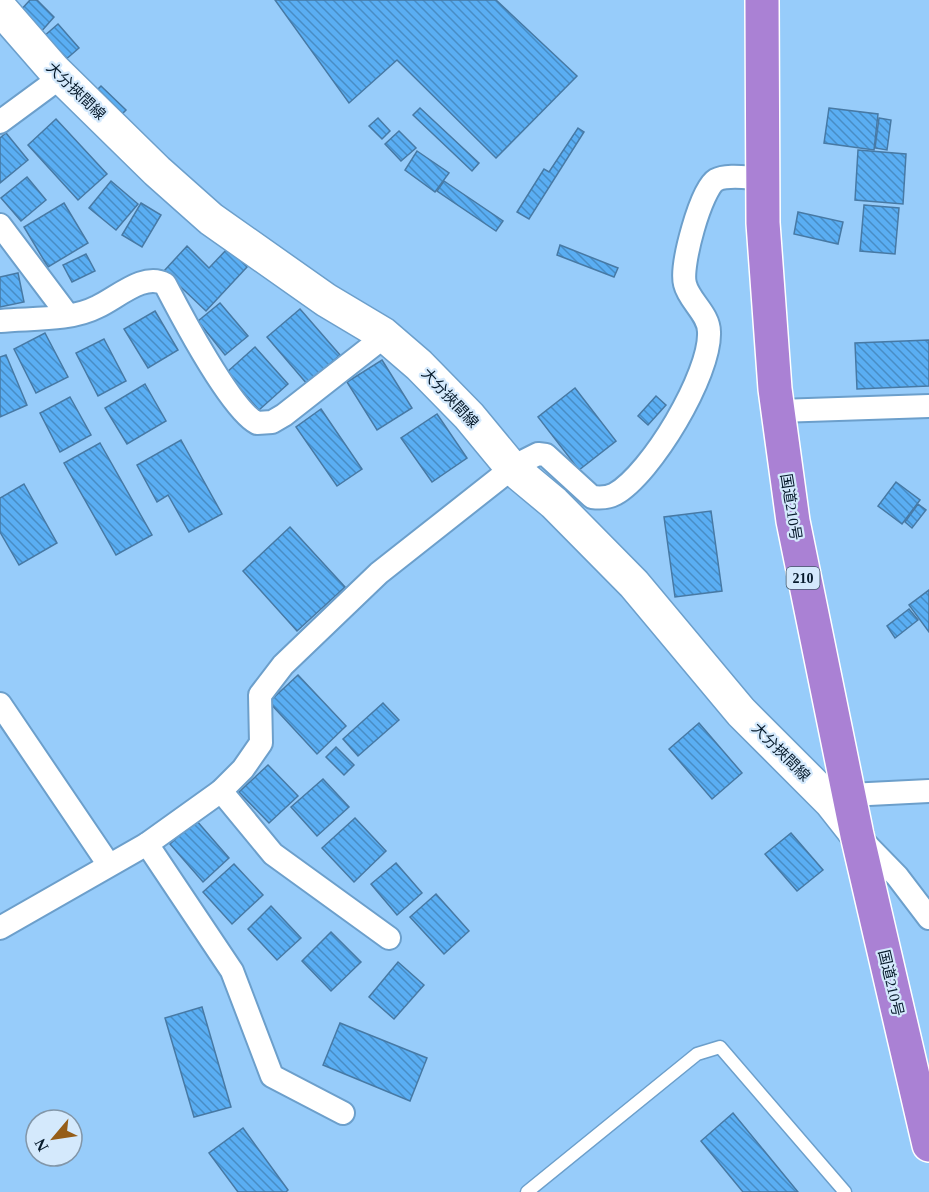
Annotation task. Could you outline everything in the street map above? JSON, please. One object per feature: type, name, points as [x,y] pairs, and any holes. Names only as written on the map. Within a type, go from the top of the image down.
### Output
[{"type":"highway","name":"国道210号","points":[[762,0],[761,178],[778,411],[801,568],[857,835],[929,1145]]},
{"type":"main road","name":"大分挾間線","points":[[0,8],[12,35],[61,77],[157,171],[227,232],[326,300],[385,336],[429,375],[512,468],[554,503],[619,567],[741,712],[831,802],[857,835]]},
{"type":"street","points":[[0,122],[61,77]]},
{"type":"street","points":[[0,928],[147,844],[221,791],[243,769],[261,743],[260,695],[283,664],[379,573],[512,468],[538,454],[546,455],[592,497],[606,498],[615,494],[636,477],[698,382],[710,333],[706,320],[687,290],[683,271],[692,232],[709,189],[715,181],[723,178],[761,178]]},
{"type":"street","points":[[0,225],[67,314]]},
{"type":"street","points":[[0,321],[89,311],[145,281],[160,281],[165,284],[204,354],[246,413],[257,423],[272,422],[285,415],[385,336]]},
{"type":"street","points":[[778,411],[929,406]]},
{"type":"street","points":[[0,704],[109,865]]},
{"type":"street","points":[[221,791],[273,854],[389,938]]},
{"type":"street","points":[[849,795],[929,791]]},
{"type":"street","points":[[857,835],[897,876],[929,918]]},
{"type":"street","points":[[147,844],[232,971],[272,1076],[343,1113]]},
{"type":"lane","points":[[526,1192],[697,1054],[720,1047],[845,1192]]},
{"type":"building","points":[[30,0],[37,0],[54,17],[40,33],[19,12]]},
{"type":"building","points":[[275,0],[496,0],[577,76],[496,158],[397,60],[349,103]]},
{"type":"building","points":[[58,24],[79,48],[64,61],[43,37]]},
{"type":"building","points":[[101,86],[126,110],[115,121],[90,97]]},
{"type":"building","points":[[420,108],[479,163],[472,171],[413,115]]},
{"type":"building","points":[[829,108],[878,114],[874,150],[824,143]]},
{"type":"building","points":[[378,118],[390,131],[382,139],[369,126]]},
{"type":"building","points":[[879,118],[891,120],[887,150],[875,148]]},
{"type":"building","points":[[56,119],[107,174],[78,200],[28,145]]},
{"type":"building","points":[[578,128],[584,132],[529,219],[517,212],[544,169],[549,172]]},
{"type":"building","points":[[399,131],[416,148],[401,161],[385,144]]},
{"type":"building","points":[[6,133],[28,160],[0,183],[0,138]]},
{"type":"building","points":[[858,150],[906,154],[903,204],[855,200]]},
{"type":"building","points":[[417,151],[449,173],[435,192],[405,170]]},
{"type":"building","points":[[27,177],[46,200],[21,221],[1,198]]},
{"type":"building","points":[[111,181],[138,204],[116,230],[89,208]]},
{"type":"building","points":[[444,181],[503,221],[496,231],[437,191]]},
{"type":"building","points":[[64,203],[88,243],[48,267],[24,227]]},
{"type":"building","points":[[141,203],[161,215],[142,247],[122,235]]},
{"type":"building","points":[[864,205],[899,208],[895,254],[860,251]]},
{"type":"building","points":[[798,212],[843,222],[838,244],[794,234]]},
{"type":"building","points":[[560,245],[618,268],[614,277],[557,255]]},
{"type":"building","points":[[187,246],[209,268],[228,248],[247,267],[206,311],[164,271]]},
{"type":"building","points":[[86,254],[95,271],[72,282],[63,265]]},
{"type":"building","points":[[18,273],[24,302],[0,307],[0,277]]},
{"type":"building","points":[[220,303],[248,336],[225,355],[198,321]]},
{"type":"building","points":[[300,309],[340,355],[307,384],[267,337]]},
{"type":"building","points":[[155,311],[178,350],[148,368],[124,329]]},
{"type":"building","points":[[45,333],[68,377],[36,393],[14,349]]},
{"type":"building","points":[[104,339],[126,381],[98,396],[76,353]]},
{"type":"building","points":[[929,340],[929,386],[857,389],[855,343]]},
{"type":"building","points":[[255,347],[288,384],[259,410],[226,373]]},
{"type":"building","points":[[6,355],[27,405],[0,417],[0,357]]},
{"type":"building","points":[[382,360],[412,408],[377,430],[347,382]]},
{"type":"building","points":[[145,384],[166,421],[127,444],[105,408]]},
{"type":"building","points":[[575,388],[616,441],[579,470],[538,417]]},
{"type":"building","points":[[656,396],[666,405],[648,425],[638,416]]},
{"type":"building","points":[[70,397],[91,435],[60,452],[40,413]]},
{"type":"building","points":[[321,409],[362,469],[337,486],[296,427]]},
{"type":"building","points":[[437,414],[467,458],[432,482],[401,438]]},
{"type":"building","points":[[181,440],[222,514],[189,532],[168,495],[157,502],[137,465]]},
{"type":"building","points":[[100,443],[152,535],[116,555],[64,463]]},
{"type":"building","points":[[896,482],[920,500],[902,524],[878,506]]},
{"type":"building","points":[[24,484],[57,543],[19,565],[0,532],[0,498]]},
{"type":"building","points":[[918,504],[926,510],[912,528],[905,522]]},
{"type":"building","points":[[711,511],[722,591],[675,597],[664,517]]},
{"type":"building","points":[[290,527],[345,587],[297,631],[243,571]]},
{"type":"building","points":[[929,590],[929,632],[909,605]]},
{"type":"building","points":[[909,609],[918,620],[895,638],[887,626]]},
{"type":"building","points":[[298,675],[346,726],[317,754],[269,702]]},
{"type":"building","points":[[383,703],[399,720],[358,756],[343,739]]},
{"type":"building","points":[[699,723],[742,773],[712,799],[669,749]]},
{"type":"building","points":[[336,747],[354,765],[344,775],[326,757]]},
{"type":"building","points":[[268,765],[298,796],[269,823],[239,792]]},
{"type":"building","points":[[323,779],[349,807],[317,836],[291,807]]},
{"type":"building","points":[[355,818],[386,851],[354,882],[322,848]]},
{"type":"building","points":[[196,820],[229,858],[203,882],[170,844]]},
{"type":"building","points":[[791,833],[823,870],[797,891],[765,854]]},
{"type":"building","points":[[396,863],[422,893],[397,915],[371,884]]},
{"type":"building","points":[[234,864],[263,895],[232,924],[203,892]]},
{"type":"building","points":[[436,894],[469,931],[444,954],[410,917]]},
{"type":"building","points":[[271,906],[301,938],[277,960],[248,929]]},
{"type":"building","points":[[331,932],[361,962],[331,991],[302,961]]},
{"type":"building","points":[[398,962],[424,985],[394,1019],[369,997]]},
{"type":"building","points":[[202,1007],[231,1107],[194,1117],[165,1018]]},
{"type":"building","points":[[340,1023],[427,1058],[410,1101],[323,1065]]},
{"type":"building","points":[[733,1113],[798,1192],[743,1192],[701,1141]]},
{"type":"building","points":[[243,1128],[288,1190],[286,1192],[238,1192],[209,1153]]}]
